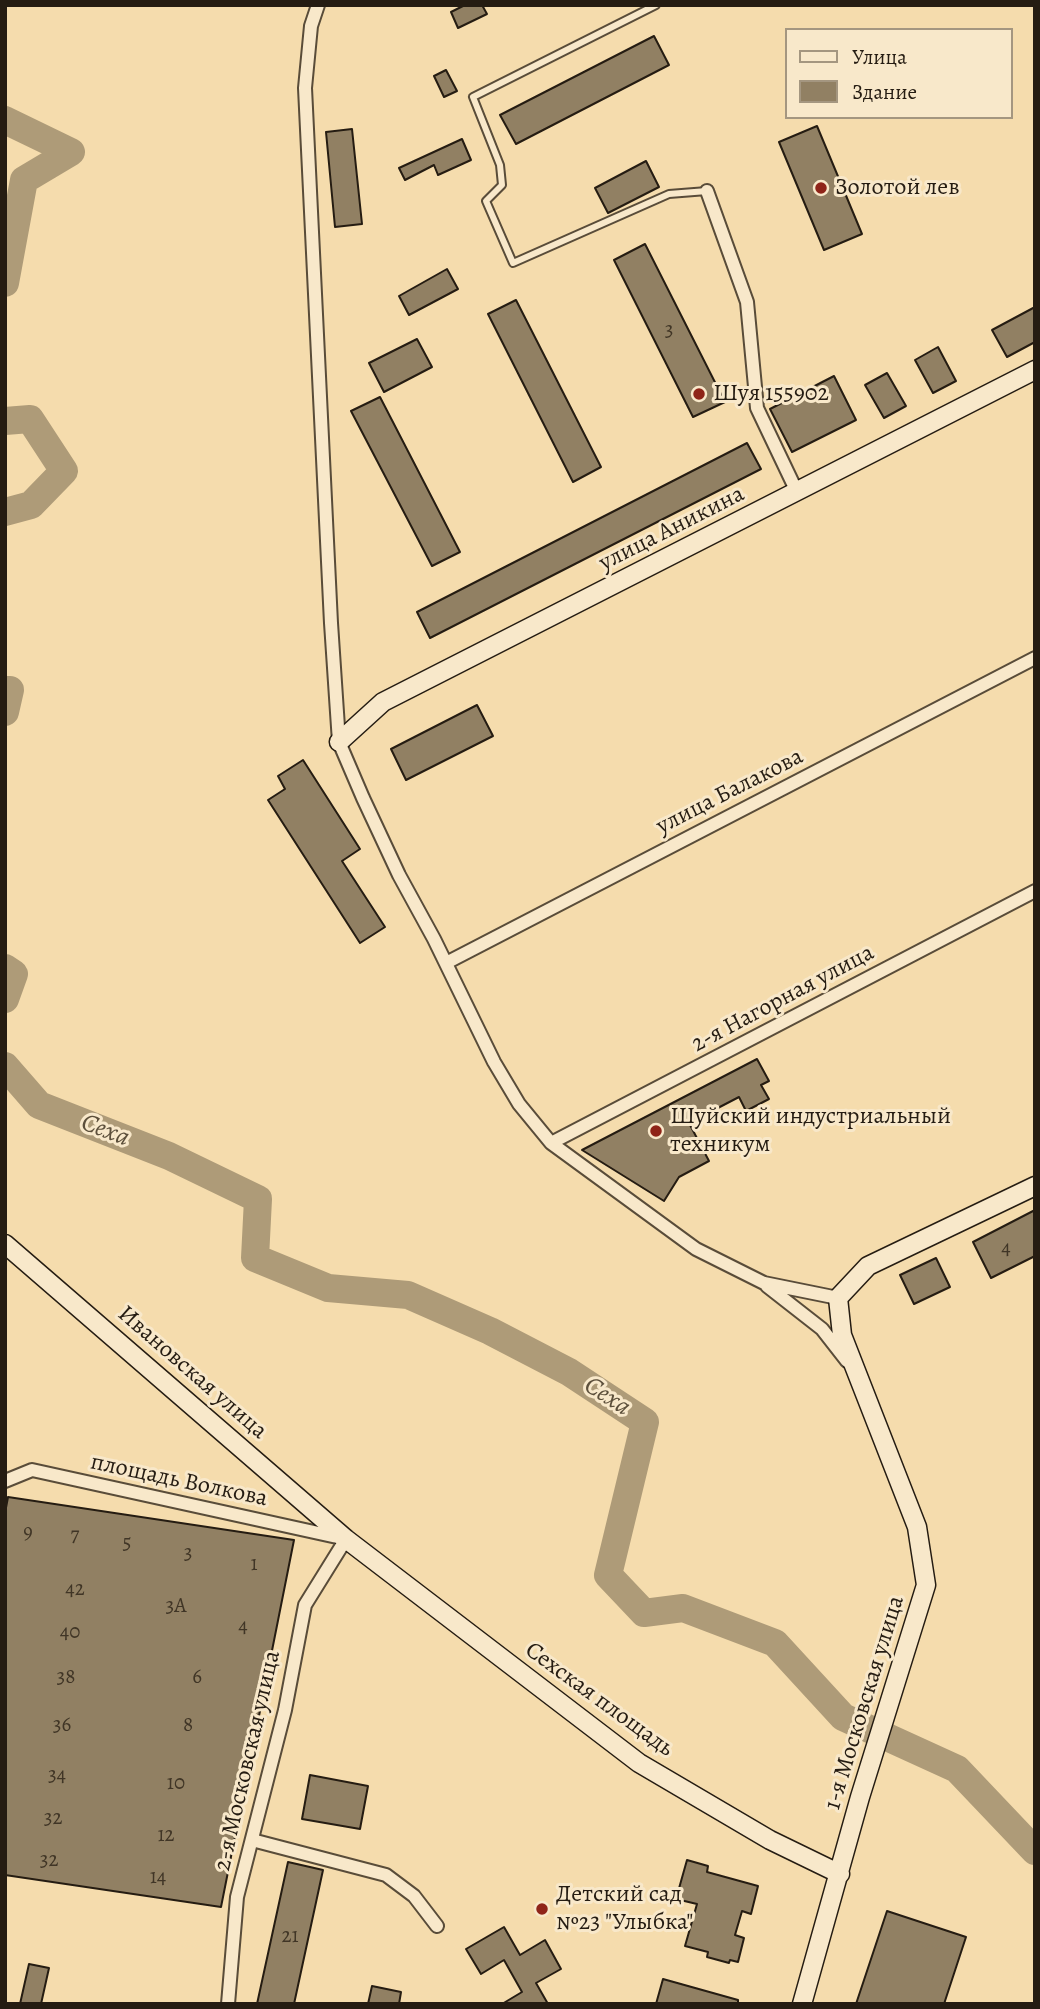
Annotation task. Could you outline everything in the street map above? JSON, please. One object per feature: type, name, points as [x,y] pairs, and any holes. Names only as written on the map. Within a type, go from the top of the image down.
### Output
[{"type":"street","points":[[318,5],[311,26],[305,88],[339,742],[394,864],[494,1062],[519,1104],[551,1143],[696,1249],[764,1283],[822,1329],[858,1375]]},
{"type":"street","points":[[707,191],[747,302],[757,408],[797,492]]},
{"type":"street","name":"улица Аникина","points":[[339,742],[383,702],[1035,370]]},
{"type":"street","name":"улица Балакова","points":[[446,963],[1035,658]]},
{"type":"street","name":"2-я Нагорная улица","points":[[551,1143],[1035,891]]},
{"type":"street","points":[[764,1283],[838,1298],[868,1266],[1035,1186]]},
{"type":"street","name":"Ивановская улица","points":[[5,1244],[346,1539]]},
{"type":"street","name":"1-я Московская улица","points":[[802,2004],[860,1797],[926,1585],[917,1527],[842,1335],[838,1298]]},
{"type":"street","name":"площадь Волкова","points":[[5,1480],[32,1470],[346,1539]]},
{"type":"street","name":"2-я Московская улица","points":[[228,2004],[237,1897],[285,1710],[305,1605],[346,1539]]},
{"type":"street","name":"Сехская площадь","points":[[346,1539],[639,1763],[770,1840],[840,1874]]},
{"type":"street","points":[[251,1840],[386,1875],[414,1896],[437,1926]]},
{"type":"lane","points":[[656,5],[473,97],[500,165],[502,185],[486,201],[513,263],[669,194],[707,191]]},
{"type":"building","points":[[465,5],[482,5],[487,14],[458,28],[451,12]]},
{"type":"building","points":[[654,36],[669,65],[516,144],[500,115]]},
{"type":"building","points":[[446,70],[457,91],[444,97],[434,76]]},
{"type":"building","name":"Золотой лев","points":[[817,126],[862,234],[824,250],[779,142]]},
{"type":"building","points":[[352,129],[362,224],[335,227],[326,132]]},
{"type":"building","points":[[462,139],[471,160],[438,175],[434,165],[405,180],[399,168]]},
{"type":"building","points":[[646,161],[659,187],[608,213],[595,188]]},
{"type":"building","points":[[645,244],[725,402],[693,417],[614,260]]},
{"type":"building","points":[[447,269],[458,289],[409,315],[399,296]]},
{"type":"building","points":[[516,300],[601,467],[573,482],[488,314]]},
{"type":"building","points":[[1035,307],[1035,342],[1007,357],[992,330]]},
{"type":"building","points":[[417,339],[432,367],[384,392],[369,363]]},
{"type":"building","points":[[938,347],[956,381],[933,393],[915,360]]},
{"type":"building","points":[[887,373],[906,406],[884,418],[865,385]]},
{"type":"building","points":[[834,376],[856,420],[792,452],[770,409]]},
{"type":"building","points":[[380,397],[460,552],[432,566],[351,411]]},
{"type":"building","points":[[747,443],[761,469],[430,638],[417,612]]},
{"type":"building","points":[[477,705],[493,736],[406,780],[391,749]]},
{"type":"building","points":[[303,760],[360,849],[342,861],[385,927],[360,943],[268,800],[285,789],[278,776]]},
{"type":"building","name":"Шуйский индустриальный техникум","points":[[757,1059],[769,1081],[761,1085],[769,1099],[746,1111],[739,1097],[689,1123],[709,1161],[679,1177],[664,1201],[582,1150]]},
{"type":"building","points":[[1035,1210],[1035,1256],[991,1278],[973,1242]]},
{"type":"building","points":[[936,1258],[950,1287],[914,1304],[900,1275]]},
{"type":"building","points":[[8,1497],[294,1540],[221,1907],[5,1875],[5,1513]]},
{"type":"building","points":[[310,1775],[368,1786],[360,1829],[302,1819]]},
{"type":"building","points":[[687,1860],[708,1866],[707,1872],[758,1886],[751,1914],[742,1911],[735,1935],[744,1938],[738,1962],[730,1960],[729,1963],[707,1957],[708,1952],[685,1946],[697,1904],[676,1899]]},
{"type":"building","points":[[288,1862],[323,1870],[294,2004],[257,2004]]},
{"type":"building","points":[[887,1911],[966,1937],[944,2004],[856,2004]]},
{"type":"building","points":[[504,1927],[520,1955],[545,1940],[561,1969],[536,1983],[548,2004],[502,2004],[522,1992],[504,1960],[481,1974],[466,1949]]},
{"type":"building","points":[[29,1964],[49,1968],[41,2004],[20,2004]]},
{"type":"building","points":[[663,1979],[738,2000],[738,2004],[656,2004]]},
{"type":"building","points":[[372,1986],[401,1992],[399,2004],[368,2004]]},
{"type":"waterway","name":"Сеха","points":[[5,120],[71,152],[24,180],[5,283]]},
{"type":"waterway","name":"Сеха","points":[[5,421],[30,419],[64,471],[31,505],[5,512]]},
{"type":"waterway","name":"Сеха","points":[[5,690],[10,690],[5,712]]},
{"type":"waterway","name":"Сеха","points":[[5,968],[14,974],[5,999]]},
{"type":"waterway","name":"Сеха","points":[[5,1066],[39,1105],[169,1156],[258,1199],[255,1258],[328,1288],[408,1295],[490,1331],[569,1372],[645,1422],[608,1575],[644,1613],[683,1608],[775,1643],[843,1717],[957,1769],[1035,1851]]},
{"type":"place","name":"Золотой лев","points":[[821,188]]},
{"type":"place","name":"Шуя 155902","points":[[699,394]]},
{"type":"place","name":"Шуйский индустриальный техникум","points":[[656,1131]]},
{"type":"place","name":"Детский сад №23 \"Улыбка\"","points":[[542,1909]]}]
